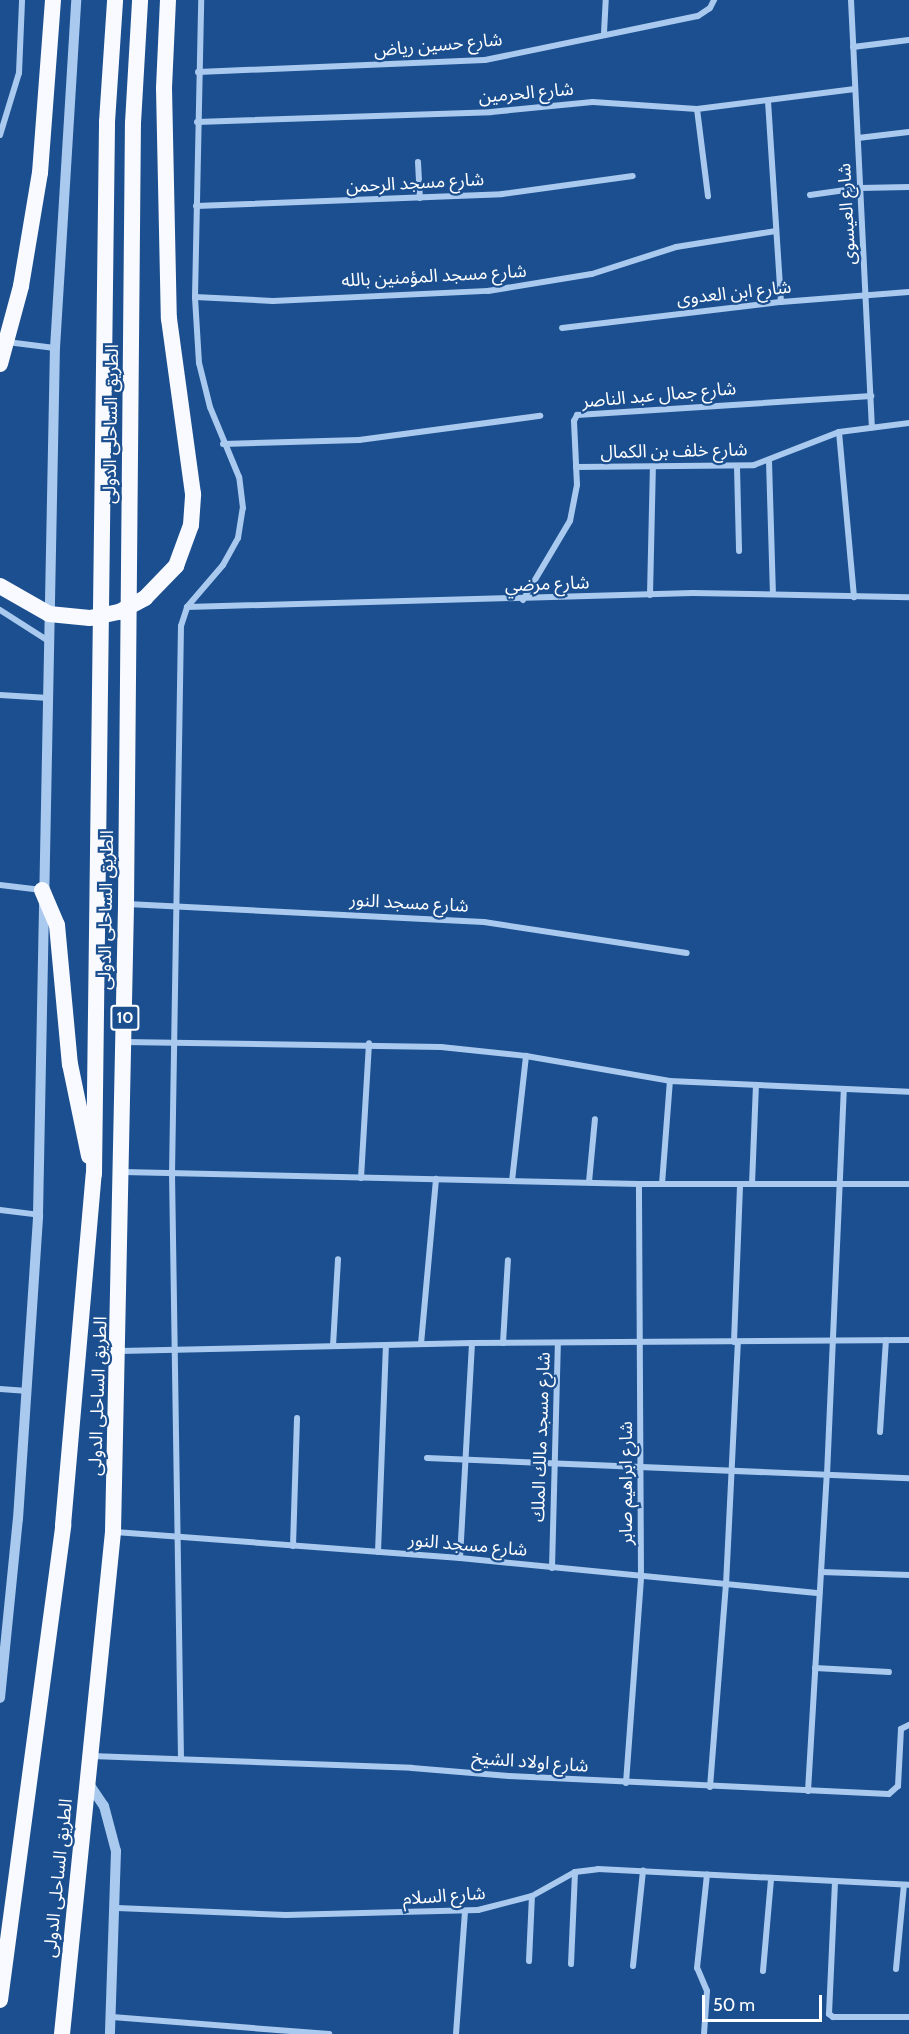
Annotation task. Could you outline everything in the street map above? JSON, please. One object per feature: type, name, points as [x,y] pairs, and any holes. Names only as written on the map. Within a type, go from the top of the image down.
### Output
[{"type":"highway","points":[[0,364],[21,286],[40,173],[53,0]]},
{"type":"highway","name":"الطريق الساحلى الدولى","points":[[0,2000],[63,1525],[94,1174],[106,122],[115,0]]},
{"type":"highway","name":"الطريق الساحلى الدولى","points":[[62,2034],[113,1532],[119,1352],[126,904],[133,123],[140,0]]},
{"type":"highway","points":[[0,586],[42,612],[90,618],[119,612],[146,598],[176,566],[190,525],[193,494],[169,319],[164,88],[168,0]]},
{"type":"highway","points":[[42,890],[57,925],[70,1064],[94,1174]]},
{"type":"street","points":[[0,135],[19,73],[22,0]]},
{"type":"street","points":[[0,1698],[28,1391],[38,1215],[42,890],[49,698],[55,348],[76,0]]},
{"type":"street","points":[[181,1759],[172,1174],[181,626],[187,607],[223,565],[238,538],[243,508],[239,477],[223,444],[199,363],[195,297],[201,0]]},
{"type":"street","points":[[604,33],[606,0]]},
{"type":"street","name":"شارع حسين رياض","points":[[198,72],[484,60],[604,33],[698,16],[710,8],[714,0]]},
{"type":"street","name":"شارع العيسوى","points":[[851,0],[872,427]]},
{"type":"street","points":[[853,47],[909,40]]},
{"type":"street","name":"شارع الحرمين","points":[[197,122],[491,112],[593,102],[697,109],[855,89]]},
{"type":"street","points":[[768,101],[781,302]]},
{"type":"street","points":[[697,109],[708,196]]},
{"type":"street","points":[[858,138],[909,132]]},
{"type":"street","points":[[418,162],[420,198]]},
{"type":"street","name":"شارع مسجد الرحمن","points":[[196,206],[420,198],[558,189],[633,176]]},
{"type":"street","points":[[810,195],[860,188],[909,187]]},
{"type":"street","name":"شارع مسجد المؤمنين بالله","points":[[195,297],[273,301],[489,291],[592,274],[676,247],[776,231]]},
{"type":"street","name":"شارع ابن العدوى","points":[[562,328],[781,302],[909,292]]},
{"type":"street","points":[[0,341],[55,348]]},
{"type":"street","name":"شارع جمال عبد الناصر","points":[[523,600],[570,521],[575,503],[574,421],[580,414],[871,396]]},
{"type":"street","points":[[223,444],[359,440],[540,416]]},
{"type":"street","name":"شارع خلف بن الكمال","points":[[576,467],[736,467],[769,460],[838,432],[909,423]]},
{"type":"street","points":[[838,432],[854,597]]},
{"type":"street","points":[[769,460],[773,594]]},
{"type":"street","points":[[650,595],[653,467]]},
{"type":"street","points":[[736,467],[739,551]]},
{"type":"street","name":"شارع مرضي","points":[[187,607],[650,595],[773,594],[909,597]]},
{"type":"street","points":[[0,610],[50,642]]},
{"type":"street","points":[[0,695],[49,698]]},
{"type":"street","points":[[0,885],[42,890]]},
{"type":"street","name":"شارع مسجد النور","points":[[126,904],[484,922],[687,953]]},
{"type":"street","points":[[124,1042],[369,1043],[526,1056],[670,1081],[909,1092]]},
{"type":"street","points":[[361,1178],[369,1043]]},
{"type":"street","points":[[513,1181],[526,1056]]},
{"type":"street","points":[[662,1184],[670,1081]]},
{"type":"street","points":[[752,1184],[756,1086]]},
{"type":"street","points":[[808,1791],[827,1475],[844,1090]]},
{"type":"street","points":[[589,1182],[595,1119]]},
{"type":"street","points":[[122,1172],[639,1184],[909,1184]]},
{"type":"street","points":[[421,1344],[436,1179]]},
{"type":"street","name":"شارع ابراهيم صابر","points":[[626,1783],[641,1577],[639,1184]]},
{"type":"street","points":[[710,1787],[726,1585],[732,1470],[740,1184]]},
{"type":"street","points":[[0,1210],[38,1215]]},
{"type":"street","points":[[333,1346],[338,1259]]},
{"type":"street","points":[[503,1343],[508,1260]]},
{"type":"street","points":[[880,1432],[886,1340]]},
{"type":"street","points":[[119,1352],[472,1343],[909,1340]]},
{"type":"street","points":[[460,1558],[472,1343]]},
{"type":"street","name":"شارع مسجد مالك الملك","points":[[552,1568],[558,1343]]},
{"type":"street","points":[[378,1552],[386,1345]]},
{"type":"street","points":[[0,1389],[28,1391]]},
{"type":"street","points":[[293,1546],[297,1418]]},
{"type":"street","points":[[427,1458],[909,1478]]},
{"type":"street","name":"شارع مسجد النور","points":[[113,1532],[460,1558],[819,1593]]},
{"type":"street","points":[[821,1572],[909,1575]]},
{"type":"street","points":[[815,1668],[889,1672]]},
{"type":"street","name":"شارع اولاد الشيخ","points":[[90,1756],[412,1768],[626,1783],[893,1794],[898,1786],[900,1732],[909,1725]]},
{"type":"street","points":[[87,1780],[104,1806],[114,1835],[117,1908],[110,2034]]},
{"type":"street","points":[[633,1966],[643,1871]]},
{"type":"street","name":"شارع السلام","points":[[117,1908],[286,1915],[465,1911],[509,1904],[532,1896],[575,1872],[643,1871],[906,1885]]},
{"type":"street","points":[[571,1964],[575,1872]]},
{"type":"street","points":[[704,2034],[707,1991],[697,1968],[707,1875]]},
{"type":"street","points":[[763,1971],[771,1879]]},
{"type":"street","points":[[835,1882],[829,2014],[909,2017]]},
{"type":"street","points":[[896,1969],[906,1885]]},
{"type":"street","points":[[530,1961],[532,1896]]},
{"type":"street","points":[[456,2034],[465,1911]]},
{"type":"street","points":[[112,2017],[329,2034]]}]
